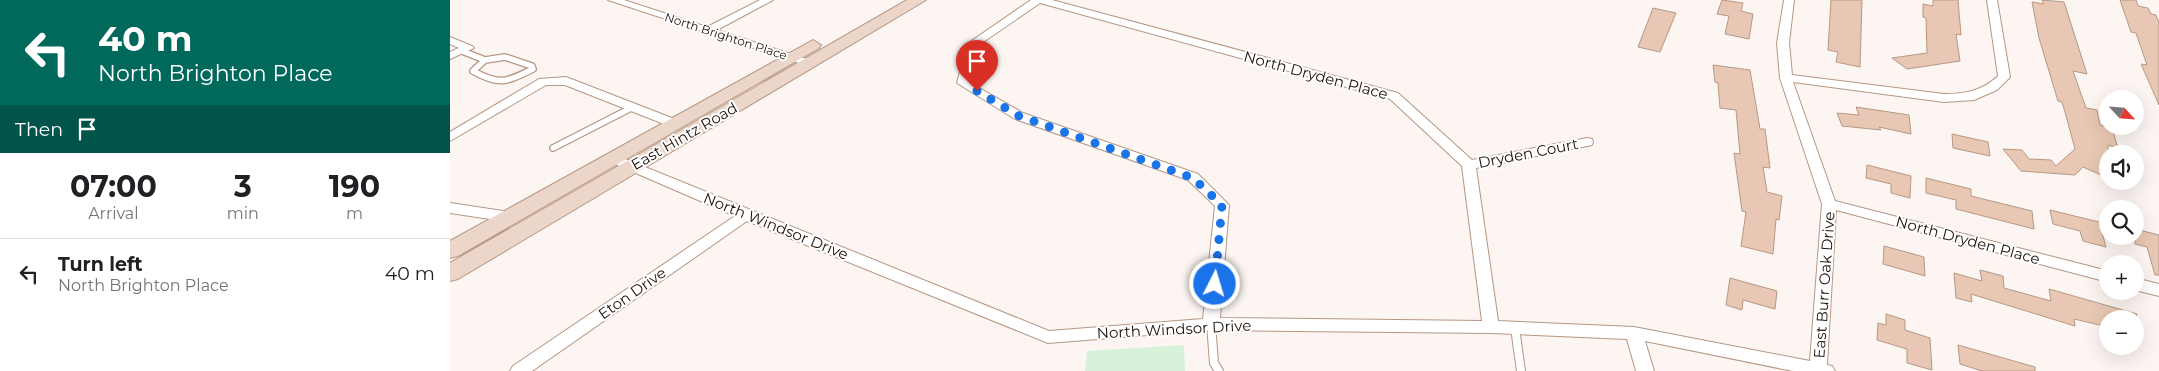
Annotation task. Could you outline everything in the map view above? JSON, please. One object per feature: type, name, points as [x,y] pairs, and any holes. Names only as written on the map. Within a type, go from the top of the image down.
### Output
[{"type":"main road","name":"East Hintz Road","points":[[450,272],[633,166],[893,0]]},
{"type":"main road","name":"East Hintz Road","points":[[450,251],[673,123],[918,0]]},
{"type":"street","name":"North Brighton Place","points":[[613,0],[800,60]]},
{"type":"street","points":[[708,30],[768,0]]},
{"type":"street","points":[[1039,0],[971,46],[963,83],[1019,116],[1193,178],[1222,205],[1211,324]]},
{"type":"street","name":"North Dryden Place","points":[[1039,0],[1394,96],[1469,165]]},
{"type":"street","name":"East Burr Oak Drive","points":[[1789,0],[1783,43],[1786,78],[1829,204],[1822,370]]},
{"type":"street","points":[[1786,78],[1920,96],[1944,98],[1970,97],[1993,87],[2004,77],[1992,0]]},
{"type":"street","points":[[450,40],[468,48],[450,56]]},
{"type":"street","points":[[450,137],[543,82],[566,81],[673,123]]},
{"type":"street","name":"Dryden Court","points":[[1469,165],[1587,142]]},
{"type":"street","name":"North Windsor Drive","points":[[613,158],[746,215],[1048,337],[1211,324],[1491,327],[1634,333],[1822,370]]},
{"type":"street","points":[[1469,165],[1491,327]]},
{"type":"street","name":"North Dryden Place","points":[[1829,204],[2099,275]]},
{"type":"street","points":[[450,208],[510,217]]},
{"type":"street","name":"Eton Drive","points":[[519,371],[746,215]]},
{"type":"street","points":[[2144,286],[2159,290]]},
{"type":"street","points":[[1634,333],[1645,371]]},
{"type":"lane","points":[[462,51],[485,60],[506,57],[532,66],[533,69],[505,83],[494,83],[472,70],[485,60]]},
{"type":"lane","points":[[552,148],[632,108]]},
{"type":"lane","points":[[1211,324],[1214,363],[1219,371]]},
{"type":"lane","points":[[1515,328],[1521,371]]},
{"type":"green space","points":[[1184,345],[1185,371],[1085,371],[1087,351]]},
{"type":"building","points":[[1722,0],[1743,3],[1741,11],[1753,14],[1749,39],[1725,34],[1729,16],[1717,14]]},
{"type":"building","points":[[1831,0],[1862,0],[1860,67],[1836,62],[1838,52],[1828,50]]},
{"type":"building","points":[[1933,0],[1958,0],[1961,35],[1956,34],[1960,61],[1907,69],[1892,58],[1927,53],[1926,18],[1923,17],[1923,4],[1933,6]]},
{"type":"building","points":[[2042,0],[2064,2],[2087,74],[2073,71],[2086,108],[2097,110],[2099,135],[2114,135],[2117,145],[2099,145],[2099,174],[2083,167],[2075,175],[2021,171],[2003,149],[2022,150],[2029,159],[2051,160],[2056,166],[2075,149],[2062,102],[2058,101],[2039,38],[2032,2],[2044,4]]},
{"type":"building","points":[[2120,0],[2136,0],[2138,6],[2148,8],[2151,14],[2156,15],[2159,23],[2159,105],[2141,64],[2147,65],[2136,33],[2131,32]]},
{"type":"building","points":[[1653,8],[1676,13],[1660,52],[1638,47]]},
{"type":"building","points":[[1713,65],[1750,70],[1760,129],[1765,129],[1770,168],[1763,167],[1767,192],[1782,196],[1779,220],[1776,219],[1773,254],[1741,246],[1746,212],[1742,211],[1734,153],[1740,154],[1736,110],[1720,108],[1718,83],[1715,82]]},
{"type":"building","points":[[1856,107],[1909,115],[1911,134],[1879,127],[1881,130],[1842,126],[1837,113],[1859,115]]},
{"type":"building","points":[[1952,134],[1988,142],[1990,156],[1953,148]]},
{"type":"building","points":[[1867,165],[1911,176],[1910,198],[1891,193],[1891,184],[1866,178]]},
{"type":"building","points":[[1926,178],[1971,189],[1971,196],[2032,211],[2034,229],[1956,209],[1956,200],[1926,193]]},
{"type":"building","points":[[2050,210],[2099,222],[2099,245],[2105,245],[2106,247],[2083,241],[2080,231],[2053,224]]},
{"type":"building","points":[[2144,231],[2159,235],[2159,275],[2155,275],[2147,247],[2139,245],[2144,245]]},
{"type":"building","points":[[1884,246],[1924,257],[1925,276],[1883,264]]},
{"type":"building","points":[[1980,270],[2003,276],[2004,288],[2051,301],[2049,289],[2123,310],[2099,310],[2099,325],[2074,319],[2075,326],[1971,294],[1972,302],[1956,298],[1954,273],[1982,281]]},
{"type":"building","points":[[1730,278],[1777,291],[1775,309],[1743,300],[1742,310],[1726,305]]},
{"type":"building","points":[[1886,314],[1905,320],[1905,330],[1930,338],[1932,370],[1907,363],[1907,349],[1877,340],[1878,323],[1886,325]]},
{"type":"building","points":[[1958,345],[2035,367],[2035,371],[1982,371],[1960,364]]},
{"type":"route","points":[[977,91],[1019,116],[1193,178],[1222,205],[1215,284]]}]
